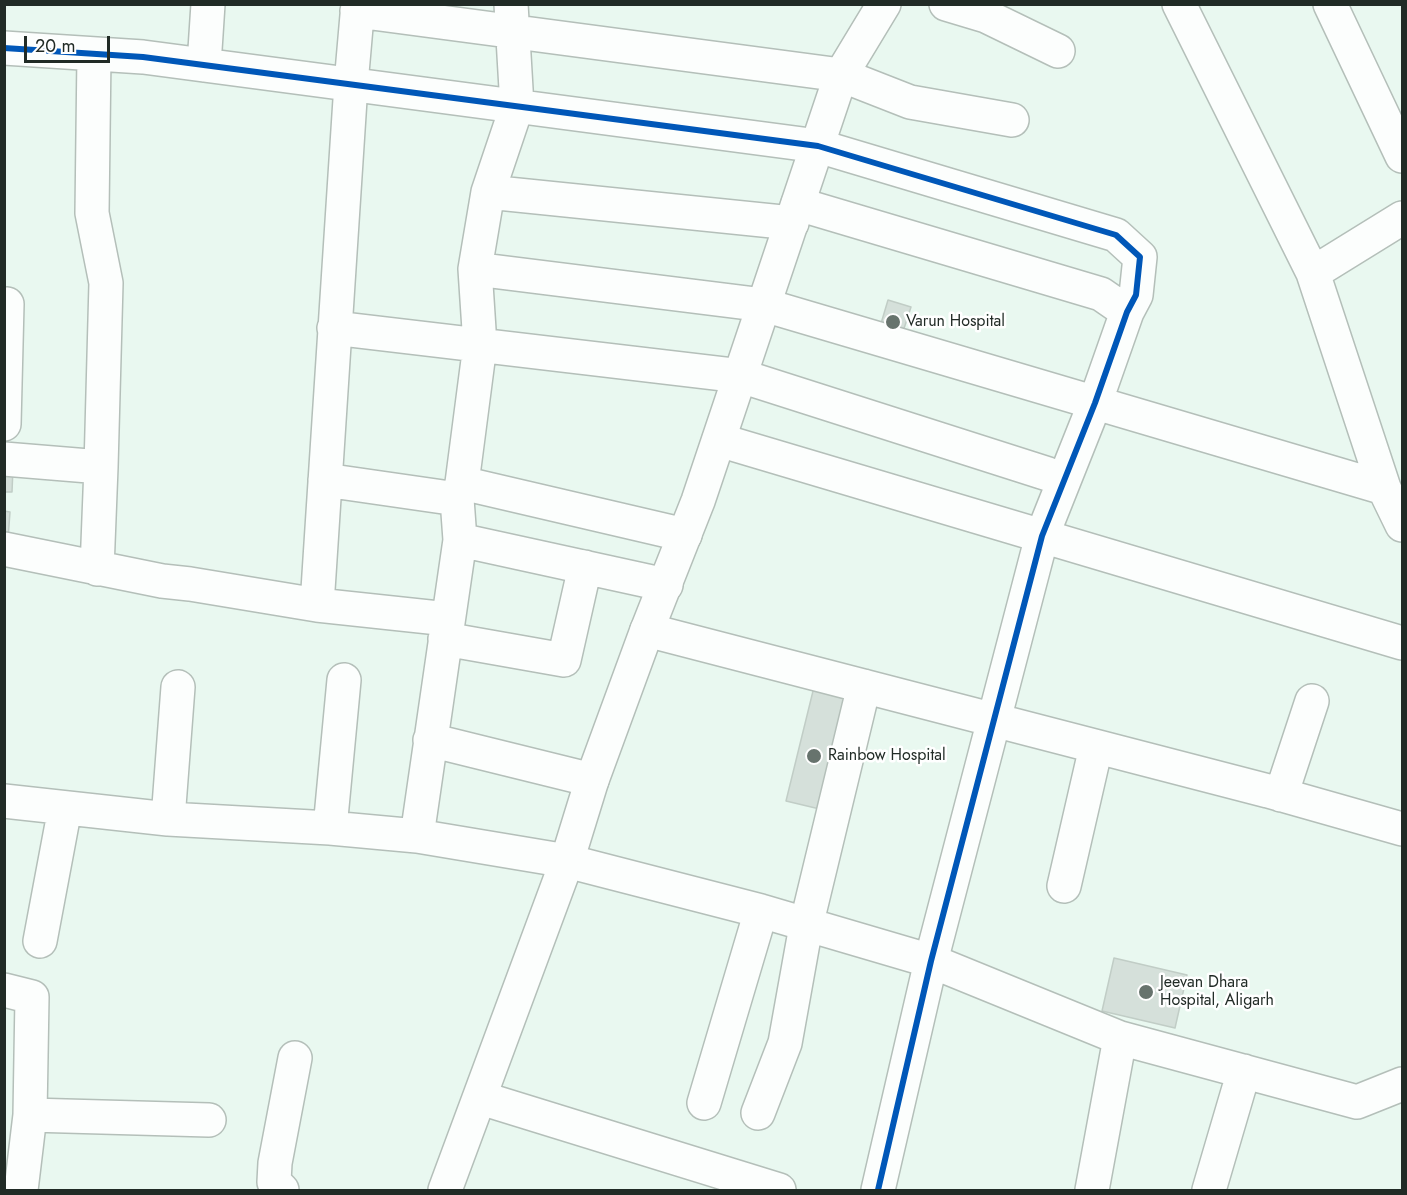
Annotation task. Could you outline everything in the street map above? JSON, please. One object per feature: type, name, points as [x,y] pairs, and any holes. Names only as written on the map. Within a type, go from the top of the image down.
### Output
[{"type":"street","points":[[204,65],[208,4]]},
{"type":"street","points":[[448,1190],[567,861],[592,780],[719,440],[841,75],[884,4]]},
{"type":"street","points":[[946,4],[986,16],[1058,51]]},
{"type":"street","points":[[1179,4],[1313,273],[1384,488],[1402,525]]},
{"type":"street","points":[[1330,4],[1402,156]]},
{"type":"street","points":[[316,605],[358,8],[512,18],[841,75],[910,102],[1012,120]]},
{"type":"street","points":[[417,836],[460,540],[459,491],[480,345],[475,269],[488,192],[517,106],[512,18]]},
{"type":"street","points":[[4,48],[143,57],[818,146],[1116,235],[1140,256],[1136,295],[1127,312],[1095,403],[1042,536],[931,961],[878,1191]]},
{"type":"street","points":[[94,54],[92,213],[106,283],[97,569]]},
{"type":"street","points":[[488,192],[795,213],[1101,294],[1127,312]]},
{"type":"street","points":[[1313,273],[1402,218]]},
{"type":"street","points":[[475,269],[764,305],[1384,488]]},
{"type":"street","points":[[4,424],[7,304]]},
{"type":"street","points":[[334,328],[741,376],[1048,474]]},
{"type":"street","points":[[719,440],[1402,643]]},
{"type":"street","points":[[4,459],[101,467]]},
{"type":"street","points":[[324,480],[459,491],[685,535]]},
{"type":"street","points":[[460,540],[666,585]]},
{"type":"street","points":[[4,549],[162,581],[316,605],[446,629],[564,660],[585,567]]},
{"type":"street","points":[[647,630],[1281,795],[1402,829]]},
{"type":"street","points":[[330,828],[344,680]]},
{"type":"street","points":[[758,1113],[785,1043],[806,926],[864,686]]},
{"type":"street","points":[[168,819],[178,687]]},
{"type":"street","points":[[1281,795],[1312,701]]},
{"type":"street","points":[[430,740],[592,780]]},
{"type":"street","points":[[1064,885],[1096,747]]},
{"type":"street","points":[[4,801],[168,819],[330,828],[417,836],[567,861],[761,911],[931,961],[1120,1038],[1357,1102],[1402,1084]]},
{"type":"street","points":[[40,941],[65,808]]},
{"type":"street","points":[[704,1103],[761,911]]},
{"type":"street","points":[[4,990],[32,997],[30,1115],[21,1191]]},
{"type":"street","points":[[1092,1191],[1120,1038]]},
{"type":"street","points":[[282,1191],[274,1182],[275,1163],[295,1058]]},
{"type":"street","points":[[1209,1191],[1244,1071]]},
{"type":"street","points":[[481,1098],[780,1191]]},
{"type":"street","points":[[30,1115],[209,1120]]},
{"type":"building","points":[[888,300],[911,307],[899,344],[877,337]]},
{"type":"building","points":[[4,467],[13,468],[12,492],[4,492]]},
{"type":"building","points":[[4,511],[10,512],[8,539],[4,539]]},
{"type":"building","points":[[814,687],[857,697],[828,811],[786,801]]},
{"type":"building","points":[[1114,958],[1187,975],[1175,1028],[1102,1011]]},
{"type":"cycle path","points":[[4,48],[143,57],[818,146],[1116,235],[1140,257],[1136,295],[1127,312],[1095,403],[1042,536],[931,961],[878,1190]]},
{"type":"place","name":"Varun Hospital","points":[[893,322]]},
{"type":"place","name":"Rainbow Hospital","points":[[814,756]]},
{"type":"place","name":"Jeevan Dhara Hospital, Aligarh","points":[[1146,992]]}]
